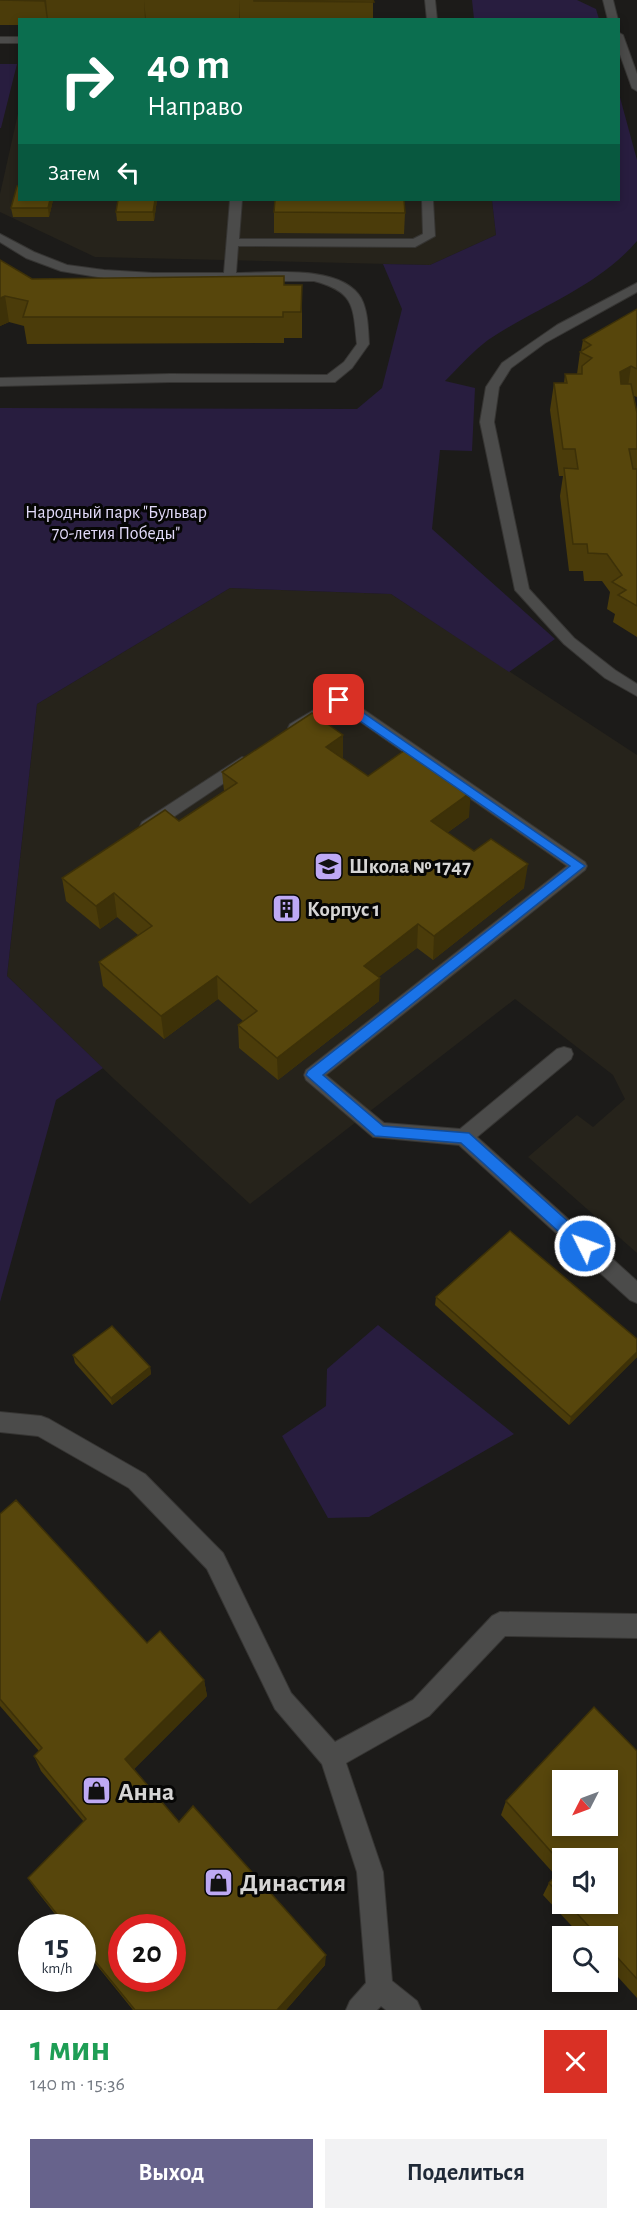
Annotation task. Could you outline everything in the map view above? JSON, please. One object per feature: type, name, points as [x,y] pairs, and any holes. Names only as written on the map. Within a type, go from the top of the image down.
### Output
[{"type":"lane","points":[[430,0],[432,18]]},
{"type":"lane","points":[[608,0],[613,18]]},
{"type":"lane","points":[[622,36],[637,87]]},
{"type":"lane","points":[[0,40],[18,40]]},
{"type":"lane","points":[[230,276],[236,201]]},
{"type":"lane","points":[[232,242],[414,243],[429,236],[427,201]]},
{"type":"lane","points":[[0,237],[30,255],[65,268],[104,274],[315,277],[341,285],[349,290],[358,301],[363,344],[348,365],[330,379],[170,378],[0,382]]},
{"type":"lane","points":[[637,287],[526,349],[497,376],[489,401],[487,422],[522,590],[569,641],[610,674],[637,691]]},
{"type":"lane","points":[[279,739],[339,700],[579,866],[313,1075],[380,1131],[464,1137],[637,1294]]},
{"type":"lane","points":[[139,832],[259,753]]},
{"type":"lane","points":[[464,1137],[564,1054]]},
{"type":"lane","points":[[0,1422],[41,1426],[137,1481],[215,1561],[283,1701],[332,1757],[370,1872],[378,1988],[359,2010]]},
{"type":"lane","points":[[332,1757],[421,1708],[500,1624],[637,1626]]},
{"type":"lane","points":[[378,1988],[408,2010]]},
{"type":"shaded area","points":[[18,113],[18,201],[492,201],[496,235],[430,265],[95,257],[0,212],[0,194]]},
{"type":"shaded area","name":"Школа № 1747","points":[[230,588],[391,594],[637,755],[637,1253],[528,1157],[577,1115],[593,1127],[625,1099],[613,1075],[515,999],[250,1204],[115,1080],[7,976],[37,704]]},
{"type":"green space","points":[[472,0],[577,0],[596,9],[599,18],[474,18]]},
{"type":"green space","points":[[0,64],[17,64],[1,128],[0,128]]},
{"type":"green space","name":"Народный парк \"Бульвар 70-летия Победы\"","points":[[620,97],[637,160],[637,241],[621,257],[586,284],[488,340],[445,381],[475,388],[472,451],[440,450],[432,529],[555,639],[509,672],[391,594],[230,588],[37,704],[7,976],[103,1068],[56,1100],[0,1302],[0,408],[357,409],[382,388],[402,309],[383,264],[430,265],[496,235],[492,201],[620,201]]},
{"type":"green space","points":[[378,1325],[514,1434],[369,1517],[328,1518],[282,1436],[326,1406],[327,1369]]},
{"type":"building","points":[[373,0],[374,2],[254,1]]},
{"type":"building","points":[[17,186],[18,201],[50,201],[48,208],[11,208]]},
{"type":"building","points":[[118,201],[155,201],[153,212],[116,212]]},
{"type":"building","points":[[275,201],[404,201],[405,213],[274,212]]},
{"type":"building","points":[[0,260],[32,279],[284,276],[284,285],[302,285],[301,312],[283,312],[283,317],[23,317],[28,301],[5,296],[0,298]]},
{"type":"building","points":[[637,309],[637,369],[631,366],[620,372],[621,384],[631,384],[637,413],[637,449],[629,449],[633,469],[637,469],[637,606],[618,595],[626,590],[612,582],[622,575],[607,554],[588,553],[587,544],[573,544],[564,468],[578,469],[575,449],[563,449],[554,383],[567,383],[565,374],[582,374],[582,366],[592,358],[580,352],[591,345],[583,340]]},
{"type":"building","name":"Корпус 1","points":[[312,713],[343,735],[326,747],[368,776],[408,748],[471,792],[431,821],[474,851],[491,839],[528,864],[434,936],[418,924],[364,966],[380,978],[277,1058],[238,1025],[257,1011],[217,976],[161,1016],[99,962],[152,926],[114,893],[96,906],[62,878],[165,810],[179,821],[237,783],[222,772]]},
{"type":"building","points":[[510,1231],[637,1339],[637,1352],[571,1417],[436,1297]]},
{"type":"building","points":[[112,1326],[150,1367],[111,1398],[73,1355]]},
{"type":"building","points":[[16,1500],[147,1643],[160,1631],[204,1680],[125,1759],[179,1822],[193,1806],[326,1955],[277,2010],[135,2010],[120,1992],[186,1992],[186,1914],[108,1914],[108,1977],[96,1962],[96,1914],[57,1914],[28,1878],[86,1819],[34,1756],[42,1748],[0,1699],[0,1514]]},
{"type":"building","points":[[594,1707],[637,1751],[637,1979],[618,1958],[618,1926],[589,1926],[577,1914],[618,1914],[618,1848],[552,1848],[552,1853],[506,1801]]},
{"type":"place","name":"Школа № 1747","points":[[328,866]]},
{"type":"place","name":"Корпус 1","points":[[286,909]]},
{"type":"place","name":"Анна","points":[[97,1791]]},
{"type":"place","name":"Династия","points":[[219,1882]]},
{"type":"route","points":[[339,700],[579,866],[313,1075],[380,1131],[464,1137],[585,1246]]}]
